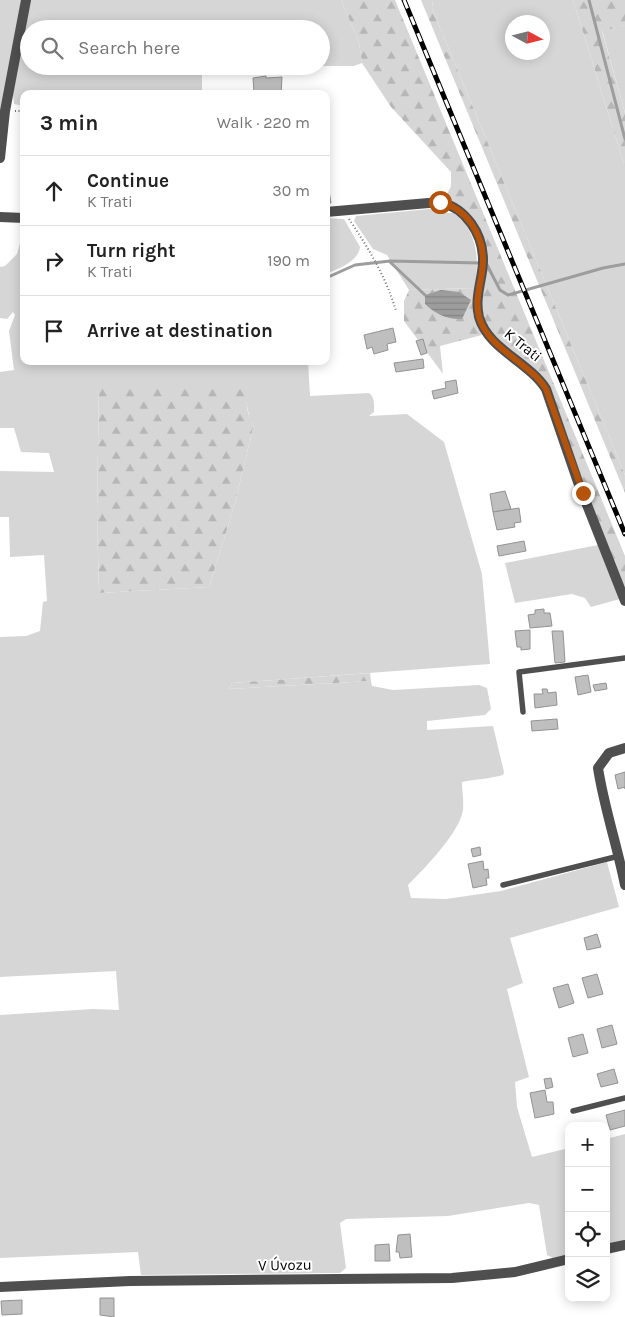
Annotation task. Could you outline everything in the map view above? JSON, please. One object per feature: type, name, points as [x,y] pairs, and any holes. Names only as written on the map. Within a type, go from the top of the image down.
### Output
[{"type":"street","points":[[22,20],[26,0]]},
{"type":"street","points":[[0,158],[5,111],[20,32]]},
{"type":"street","name":"K Trati","points":[[330,212],[440,202],[454,207],[471,222],[478,236],[483,260],[477,289],[479,318],[484,330],[494,342],[539,378],[546,389],[578,482],[625,601]]},
{"type":"street","points":[[0,217],[20,218]]},
{"type":"street","points":[[625,748],[609,753],[598,768],[625,885]]},
{"type":"street","points":[[610,1248],[625,1245]]},
{"type":"street","name":"V Úvozu","points":[[0,1287],[130,1281],[452,1278],[516,1272],[565,1260]]},
{"type":"lane","points":[[523,712],[519,672],[625,658]]},
{"type":"lane","points":[[503,886],[619,856]]},
{"type":"lane","points":[[573,1111],[625,1098]]},
{"type":"path","points":[[344,211],[379,264],[396,311]]},
{"type":"green space","points":[[0,0],[21,0],[0,123]]},
{"type":"green space","points":[[29,0],[341,0],[359,42],[362,63],[354,66],[330,66],[330,20],[26,20]]},
{"type":"green space","points":[[341,0],[395,0],[625,556],[625,588],[580,480],[543,379],[529,365],[496,339],[485,323],[482,299],[486,274],[485,256],[468,214],[459,206],[444,200],[451,186],[451,172],[391,107],[362,63],[359,42]]},
{"type":"green space","points":[[421,0],[433,0],[432,8],[625,475],[625,493]]},
{"type":"green space","points":[[433,0],[573,0],[625,167],[625,475],[432,8]]},
{"type":"green space","points":[[573,0],[625,0],[625,25],[602,31],[625,113],[625,167]]},
{"type":"green space","points":[[625,25],[625,113],[602,30]]},
{"type":"green space","points":[[20,53],[20,75],[202,75],[202,90],[20,90],[20,105],[14,104],[13,94]]},
{"type":"green space","points":[[440,208],[444,213],[457,213],[473,239],[477,258],[475,288],[409,290],[387,255],[373,249],[354,221],[356,216]]},
{"type":"green space","points":[[330,218],[344,219],[360,247],[356,257],[342,267],[330,272]]},
{"type":"green space","points":[[20,243],[20,365],[308,365],[310,396],[369,393],[373,399],[374,412],[369,416],[407,414],[444,442],[482,574],[490,664],[232,683],[229,689],[371,681],[372,686],[393,690],[479,685],[487,688],[491,709],[485,715],[427,721],[427,730],[493,726],[504,772],[503,775],[462,782],[463,810],[460,819],[440,850],[408,885],[411,898],[446,899],[501,891],[607,862],[619,907],[510,938],[523,983],[507,989],[529,1077],[515,1082],[517,1107],[532,1157],[565,1149],[565,1256],[553,1258],[547,1255],[539,1205],[529,1203],[448,1216],[346,1219],[340,1223],[346,1268],[340,1273],[141,1275],[138,1252],[0,1258],[0,1015],[93,1009],[119,1010],[116,971],[0,977],[0,637],[26,636],[40,631],[43,602],[47,601],[44,555],[10,557],[9,517],[0,517],[0,471],[54,472],[49,453],[21,452],[14,428],[0,428],[0,372],[14,370],[9,331],[15,315],[13,312],[7,319],[0,318],[0,267],[5,266],[17,254]],"holes":[[[99,385],[246,401],[250,420],[254,424],[234,507],[209,587],[99,593],[97,514]]]},
{"type":"green space","points":[[475,288],[473,314],[482,335],[440,346],[443,374],[404,321],[404,301],[409,290]]},
{"type":"green space","points":[[99,385],[240,388],[243,392],[249,416],[254,424],[234,507],[209,587],[99,593],[97,514]]},
{"type":"green space","points":[[598,545],[620,599],[591,607],[585,598],[572,594],[515,603],[505,563]]},
{"type":"green space","points":[[370,673],[371,681],[229,689],[232,683]]},
{"type":"green space","points":[[625,1134],[625,1240],[610,1245],[610,1167],[610,1138]]},
{"type":"shaded area","points":[[441,290],[459,292],[471,300],[462,319],[442,316],[425,304],[425,295]]},
{"type":"building","points":[[266,76],[266,78],[282,77],[281,90],[254,90],[253,78]]},
{"type":"building","points":[[393,328],[396,342],[387,344],[388,350],[374,354],[372,347],[367,349],[364,335]]},
{"type":"building","points":[[423,339],[427,353],[421,355],[416,341]]},
{"type":"building","points":[[423,359],[424,368],[396,372],[394,363]]},
{"type":"building","points":[[456,380],[458,393],[434,399],[432,391],[446,388],[445,382]]},
{"type":"building","points":[[505,491],[511,509],[493,512],[490,494]]},
{"type":"building","points":[[519,508],[521,522],[514,523],[515,527],[497,530],[493,512]]},
{"type":"building","points":[[524,541],[526,551],[499,556],[497,546]]},
{"type":"building","points":[[544,609],[544,613],[550,613],[552,626],[530,628],[528,615],[535,614],[535,610]]},
{"type":"building","points":[[530,630],[530,649],[521,650],[521,647],[517,647],[515,631]]},
{"type":"building","points":[[552,631],[563,631],[565,662],[555,663]]},
{"type":"building","points":[[588,675],[591,692],[578,695],[575,677]]},
{"type":"building","points":[[606,683],[607,689],[595,691],[593,685]]},
{"type":"building","points":[[542,689],[547,689],[548,693],[556,692],[557,705],[535,708],[534,694],[543,694]]},
{"type":"building","points":[[557,719],[558,729],[532,731],[531,721]]},
{"type":"building","points":[[625,772],[625,787],[618,789],[615,775]]},
{"type":"building","points":[[480,847],[481,855],[473,857],[471,849]]},
{"type":"building","points":[[483,861],[484,870],[488,869],[489,878],[486,878],[487,885],[473,888],[468,864]]},
{"type":"building","points":[[597,934],[601,947],[587,950],[584,938]]},
{"type":"building","points":[[597,974],[603,994],[588,998],[582,978]]},
{"type":"building","points":[[568,984],[574,1003],[559,1008],[553,988]]},
{"type":"building","points":[[612,1025],[617,1044],[602,1048],[597,1029]]},
{"type":"building","points":[[583,1034],[588,1053],[573,1057],[568,1038]]},
{"type":"building","points":[[614,1069],[618,1083],[601,1087],[597,1074]]},
{"type":"building","points":[[551,1078],[553,1087],[546,1089],[544,1079]]},
{"type":"building","points":[[545,1090],[547,1102],[553,1102],[554,1114],[535,1118],[530,1093]]},
{"type":"building","points":[[625,1110],[625,1126],[610,1130],[610,1122],[608,1122],[606,1115]]},
{"type":"building","points":[[410,1234],[412,1257],[400,1258],[399,1252],[396,1252],[398,1235]]},
{"type":"building","points":[[389,1244],[390,1261],[375,1261],[375,1245]]},
{"type":"building","points":[[100,1298],[114,1298],[114,1317],[100,1315]]},
{"type":"building","points":[[22,1300],[22,1314],[2,1315],[1,1301]]},
{"type":"waterway","points":[[589,0],[625,139]]},
{"type":"waterway","points":[[330,276],[355,265],[390,261],[480,263]]},
{"type":"waterway","points":[[390,262],[425,295]]},
{"type":"waterway","points":[[486,263],[500,290],[508,295],[603,268],[625,264]]},
{"type":"railway","points":[[404,0],[625,534]]},
{"type":"route","points":[[440,202],[448,204],[463,213],[471,222],[478,236],[483,260],[477,289],[479,318],[484,330],[494,342],[539,378],[546,389],[583,493]]}]
